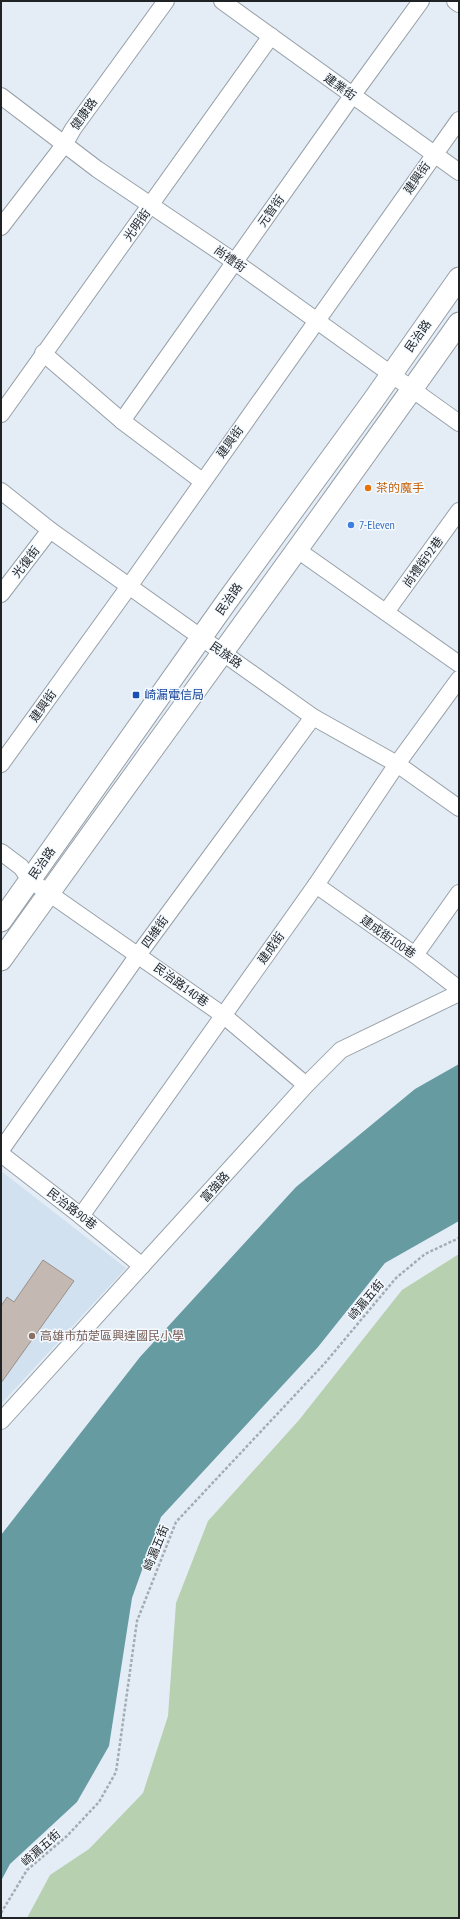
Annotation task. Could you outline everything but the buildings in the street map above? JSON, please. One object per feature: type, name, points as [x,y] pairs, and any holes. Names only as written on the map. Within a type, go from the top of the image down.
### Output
[{"type":"main road","name":"民治路","points":[[1,921],[201,638],[459,278]]},
{"type":"main road","name":"民治路","points":[[1,960],[459,323]]},
{"type":"street","name":"健康路","points":[[1,227],[64,144],[73,129],[166,1]]},
{"type":"street","name":"建業街","points":[[222,1],[459,172]]},
{"type":"street","name":"元智街","points":[[122,421],[421,1]]},
{"type":"street","points":[[455,1],[459,4]]},
{"type":"street","name":"光明街","points":[[1,414],[43,353],[151,205],[271,36]]},
{"type":"street","name":"尚禮街","points":[[1,96],[64,144],[235,262],[316,322],[413,389],[459,423]]},
{"type":"street","name":"建興街","points":[[1,764],[130,586],[202,481],[459,120]]},
{"type":"street","points":[[43,353],[122,421],[202,481]]},
{"type":"street","name":"民族路","points":[[1,491],[50,530],[313,717],[397,764],[459,808]]},
{"type":"street","name":"尚禮街92巷","points":[[386,612],[459,511]]},
{"type":"street","name":"光復街","points":[[1,594],[50,530]]},
{"type":"street","points":[[296,549],[459,664]]},
{"type":"street","name":"建成街","points":[[81,1216],[316,885],[397,764],[459,679]]},
{"type":"street","name":"四維街","points":[[1,1150],[138,955],[313,717]]},
{"type":"street","name":"民治路140巷","points":[[1,852],[20,867],[30,880],[223,1015],[306,1085]]},
{"type":"street","name":"建成街100巷","points":[[316,885],[415,955],[459,989]]},
{"type":"street","points":[[415,955],[459,893]]},
{"type":"street","name":"富強路","points":[[1,1421],[306,1085],[342,1050],[459,993]]},
{"type":"street","name":"民治路90巷","points":[[1,1154],[81,1216],[142,1266]]},
{"type":"path","name":"崎漏五街","points":[[1,1913],[27,1870],[68,1836],[100,1802],[116,1772],[137,1621],[176,1522],[325,1363],[396,1278],[425,1254],[459,1238]]},
{"type":"shaded area","name":"高雄市茄萣區興達國民小學","points":[[1,1171],[126,1268],[1,1404]]},
{"type":"green space","points":[[459,1254],[459,1918],[27,1918],[50,1875],[89,1849],[143,1793],[168,1716],[176,1603],[208,1521],[299,1420],[402,1290]]},
{"type":"water","points":[[459,1064],[459,1221],[385,1263],[318,1347],[161,1517],[132,1598],[109,1746],[77,1802],[10,1864],[1,1881],[1,1535],[140,1357],[296,1187],[415,1089]]},
{"type":"place","name":"茶的魔手","points":[[368,488]]},
{"type":"place","name":"7-Eleven","points":[[351,525]]},
{"type":"place","name":"崎漏電信局","points":[[136,695]]},
{"type":"place","name":"高雄市茄萣區興達國民小學","points":[[32,1336]]}]
